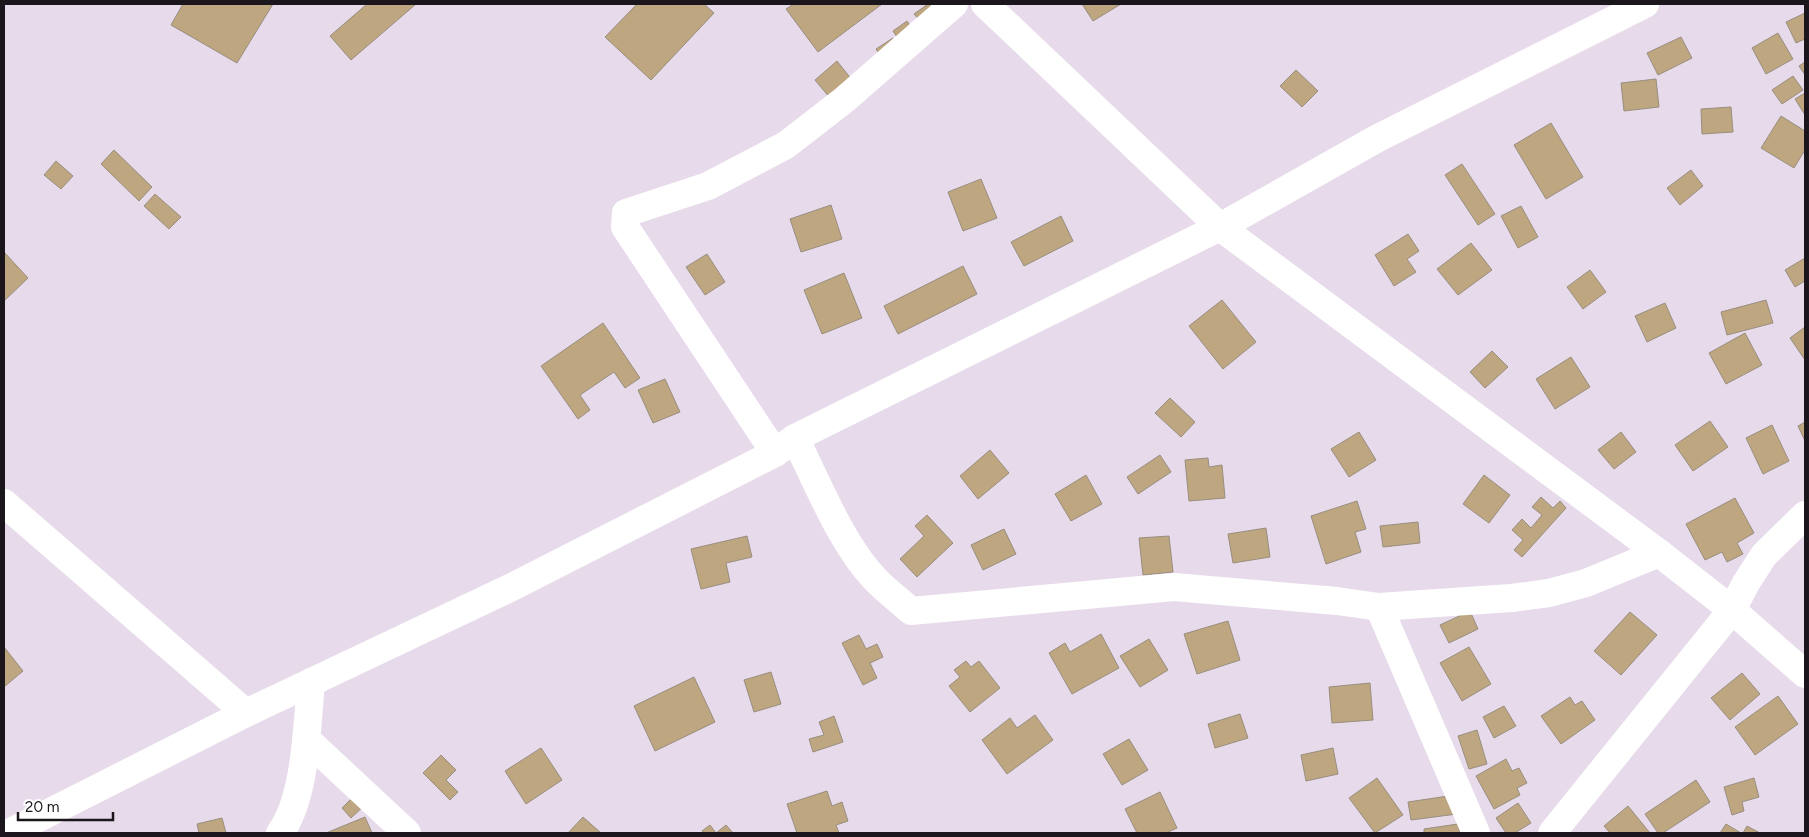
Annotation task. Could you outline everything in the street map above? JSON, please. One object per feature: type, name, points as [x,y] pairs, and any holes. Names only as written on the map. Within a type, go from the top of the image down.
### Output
[{"type":"street","points":[[954,4],[844,100],[786,145],[708,186],[626,213],[625,227],[785,446],[838,525],[855,555],[874,579],[911,611],[1174,587],[1337,601],[1379,607],[1511,598],[1549,593],[1586,583],[1659,553]]},
{"type":"street","points":[[985,4],[1220,227],[1659,553],[1732,610],[1805,674]]},
{"type":"street","points":[[9,833],[246,713],[510,588],[785,446],[1220,227],[1378,138],[1645,4]]},
{"type":"street","points":[[4,503],[246,713]]},
{"type":"street","points":[[1552,833],[1732,610],[1764,555],[1805,515]]},
{"type":"street","points":[[1379,607],[1476,833]]},
{"type":"street","points":[[280,833],[286,825],[299,790],[306,739],[310,682]]},
{"type":"street","points":[[306,739],[407,833]]},
{"type":"building","points":[[183,4],[273,4],[237,63],[171,25]]},
{"type":"building","points":[[367,4],[416,4],[351,60],[330,36]]},
{"type":"building","points":[[637,4],[704,4],[714,13],[651,80],[605,37]]},
{"type":"building","points":[[794,4],[882,4],[818,52],[786,9]]},
{"type":"building","points":[[928,4],[931,4],[937,11],[922,23],[914,14]]},
{"type":"building","points":[[1082,4],[1121,4],[1093,21]]},
{"type":"building","points":[[1805,13],[1805,39],[1796,43],[1786,22]]},
{"type":"building","points":[[907,21],[913,30],[899,40],[893,31]]},
{"type":"building","points":[[1778,33],[1793,59],[1766,74],[1752,48]]},
{"type":"building","points":[[1681,37],[1692,58],[1658,75],[1647,53]]},
{"type":"building","points":[[893,38],[898,47],[882,58],[876,49]]},
{"type":"building","points":[[837,61],[852,80],[830,98],[815,80]]},
{"type":"building","points":[[1805,62],[1805,75],[1799,66]]},
{"type":"building","points":[[1296,70],[1318,91],[1302,107],[1280,86]]},
{"type":"building","points":[[1793,76],[1803,90],[1782,104],[1772,90]]},
{"type":"building","points":[[1656,79],[1659,107],[1624,111],[1621,83]]},
{"type":"building","points":[[1805,93],[1805,115],[1795,99]]},
{"type":"building","points":[[1731,107],[1733,132],[1702,134],[1701,109]]},
{"type":"building","points":[[1781,116],[1805,131],[1805,150],[1794,168],[1761,148]]},
{"type":"building","points":[[1551,123],[1583,177],[1546,199],[1514,145]]},
{"type":"building","points":[[114,150],[152,187],[139,201],[101,164]]},
{"type":"building","points":[[56,161],[73,176],[61,189],[44,175]]},
{"type":"building","points":[[1462,164],[1495,214],[1478,225],[1445,175]]},
{"type":"building","points":[[1691,170],[1703,186],[1680,205],[1667,188]]},
{"type":"building","points":[[981,179],[997,218],[963,231],[948,192]]},
{"type":"building","points":[[155,194],[181,217],[169,229],[144,206]]},
{"type":"building","points":[[831,205],[842,239],[801,252],[790,219]]},
{"type":"building","points":[[1521,206],[1538,237],[1518,248],[1501,216]]},
{"type":"building","points":[[1061,216],[1073,241],[1024,266],[1011,242]]},
{"type":"building","points":[[1408,234],[1419,251],[1407,259],[1416,272],[1394,286],[1375,255]]},
{"type":"building","points":[[1471,243],[1492,270],[1458,295],[1437,269]]},
{"type":"building","points":[[4,252],[28,278],[4,301]]},
{"type":"building","points":[[707,254],[725,282],[705,295],[686,267]]},
{"type":"building","points":[[1805,258],[1805,281],[1795,287],[1785,270]]},
{"type":"building","points":[[963,266],[977,294],[898,334],[884,306]]},
{"type":"building","points":[[1590,270],[1606,292],[1583,309],[1567,287]]},
{"type":"building","points":[[844,273],[862,318],[822,334],[804,290]]},
{"type":"building","points":[[1222,300],[1256,342],[1223,369],[1189,326]]},
{"type":"building","points":[[1766,300],[1773,323],[1727,335],[1721,312]]},
{"type":"building","points":[[1665,303],[1676,328],[1647,342],[1635,316]]},
{"type":"building","points":[[603,323],[640,378],[625,388],[614,372],[580,395],[590,410],[578,419],[541,366]]},
{"type":"building","points":[[1805,327],[1805,360],[1790,338]]},
{"type":"building","points":[[1745,333],[1762,365],[1726,384],[1709,353]]},
{"type":"building","points":[[1492,351],[1508,367],[1485,388],[1470,372]]},
{"type":"building","points":[[1571,357],[1590,387],[1555,409],[1536,379]]},
{"type":"building","points":[[665,379],[680,412],[653,423],[638,390]]},
{"type":"building","points":[[1170,398],[1195,422],[1181,437],[1155,413]]},
{"type":"building","points":[[1710,421],[1728,447],[1693,471],[1675,445]]},
{"type":"building","points":[[1805,422],[1805,441],[1798,426]]},
{"type":"building","points":[[1772,425],[1789,461],[1763,474],[1746,438]]},
{"type":"building","points":[[1359,432],[1376,460],[1349,477],[1331,449]]},
{"type":"building","points":[[1621,432],[1636,452],[1614,469],[1598,450]]},
{"type":"building","points":[[990,450],[1009,473],[978,499],[960,476]]},
{"type":"building","points":[[1160,455],[1171,472],[1138,494],[1127,477]]},
{"type":"building","points":[[1208,458],[1209,467],[1222,465],[1225,498],[1189,501],[1185,460]]},
{"type":"building","points":[[1086,475],[1102,504],[1071,521],[1055,494]]},
{"type":"building","points":[[1484,475],[1510,495],[1489,523],[1463,504]]},
{"type":"building","points":[[1541,497],[1553,508],[1560,501],[1566,508],[1522,557],[1514,550],[1523,540],[1512,530],[1522,519],[1531,528],[1542,515],[1532,507]]},
{"type":"building","points":[[1735,498],[1754,533],[1737,543],[1743,554],[1727,562],[1722,552],[1705,560],[1686,524]]},
{"type":"building","points":[[1357,501],[1366,529],[1355,532],[1361,552],[1326,564],[1311,516]]},
{"type":"building","points":[[927,515],[953,543],[917,577],[900,559],[924,536],[915,526]]},
{"type":"building","points":[[1418,522],[1420,543],[1383,547],[1380,526]]},
{"type":"building","points":[[1266,528],[1270,557],[1233,563],[1228,534]]},
{"type":"building","points":[[1004,529],[1016,554],[983,570],[971,545]]},
{"type":"building","points":[[747,536],[752,557],[726,563],[730,582],[701,589],[691,549]]},
{"type":"building","points":[[1169,536],[1173,572],[1143,575],[1139,538]]},
{"type":"building","points":[[1470,611],[1478,629],[1449,643],[1440,625]]},
{"type":"building","points":[[1630,612],[1657,635],[1621,675],[1594,651]]},
{"type":"building","points":[[1228,621],[1240,660],[1197,674],[1184,634]]},
{"type":"building","points":[[1101,634],[1119,668],[1072,694],[1049,653],[1065,643],[1070,652]]},
{"type":"building","points":[[859,635],[866,649],[877,644],[883,657],[870,663],[877,678],[863,685],[842,643]]},
{"type":"building","points":[[1149,639],[1168,670],[1140,687],[1120,656]]},
{"type":"building","points":[[4,647],[23,671],[4,687]]},
{"type":"building","points":[[1469,647],[1491,684],[1462,701],[1440,663]]},
{"type":"building","points":[[966,661],[971,667],[979,661],[1000,688],[970,712],[949,686],[960,677],[954,670]]},
{"type":"building","points":[[771,672],[781,704],[754,712],[744,680]]},
{"type":"building","points":[[1742,673],[1760,694],[1730,720],[1711,698]]},
{"type":"building","points":[[694,677],[715,722],[655,751],[634,706]]},
{"type":"building","points":[[1370,683],[1373,720],[1332,723],[1329,687]]},
{"type":"building","points":[[1778,696],[1798,724],[1755,755],[1735,727]]},
{"type":"building","points":[[1570,697],[1575,705],[1582,701],[1595,720],[1561,744],[1541,716]]},
{"type":"building","points":[[1504,706],[1516,726],[1494,738],[1483,717]]},
{"type":"building","points":[[1240,714],[1248,738],[1215,748],[1208,724]]},
{"type":"building","points":[[1035,715],[1053,740],[1007,774],[982,740],[1010,718],[1017,728]]},
{"type":"building","points":[[834,716],[843,742],[813,752],[809,739],[824,735],[819,722]]},
{"type":"building","points":[[1477,730],[1487,764],[1469,769],[1458,736]]},
{"type":"building","points":[[1129,739],[1148,770],[1122,785],[1103,754]]},
{"type":"building","points":[[541,748],[562,780],[526,804],[505,771]]},
{"type":"building","points":[[1333,748],[1338,774],[1306,781],[1301,755]]},
{"type":"building","points":[[441,755],[456,770],[446,780],[458,792],[450,800],[423,773]]},
{"type":"building","points":[[1506,759],[1512,771],[1519,768],[1527,783],[1517,788],[1520,795],[1494,809],[1476,776]]},
{"type":"building","points":[[1377,778],[1403,815],[1375,833],[1349,798]]},
{"type":"building","points":[[1754,778],[1759,797],[1742,802],[1744,811],[1732,815],[1724,787]]},
{"type":"building","points":[[1696,780],[1710,802],[1663,833],[1658,833],[1645,814]]},
{"type":"building","points":[[827,791],[832,806],[842,802],[848,821],[836,825],[839,833],[797,833],[787,804]]},
{"type":"building","points":[[1160,792],[1177,828],[1166,833],[1137,833],[1125,809]]},
{"type":"building","points":[[357,793],[367,803],[351,818],[342,808]]},
{"type":"building","points":[[1455,795],[1457,814],[1411,820],[1408,802]]},
{"type":"building","points":[[1518,803],[1531,823],[1515,833],[1506,833],[1496,818]]},
{"type":"building","points":[[1628,806],[1650,833],[1610,833],[1604,826]]},
{"type":"building","points":[[365,817],[372,833],[326,833]]},
{"type":"building","points":[[583,817],[601,833],[568,833]]},
{"type":"building","points":[[222,818],[226,833],[199,833],[197,824]]},
{"type":"building","points":[[1458,824],[1460,833],[1424,833],[1424,829]]},
{"type":"building","points":[[1726,824],[1741,833],[1720,833]]},
{"type":"building","points":[[710,825],[716,833],[704,833],[702,831]]},
{"type":"building","points":[[726,825],[733,833],[716,833]]},
{"type":"building","points":[[1747,826],[1760,833],[1743,833]]}]
